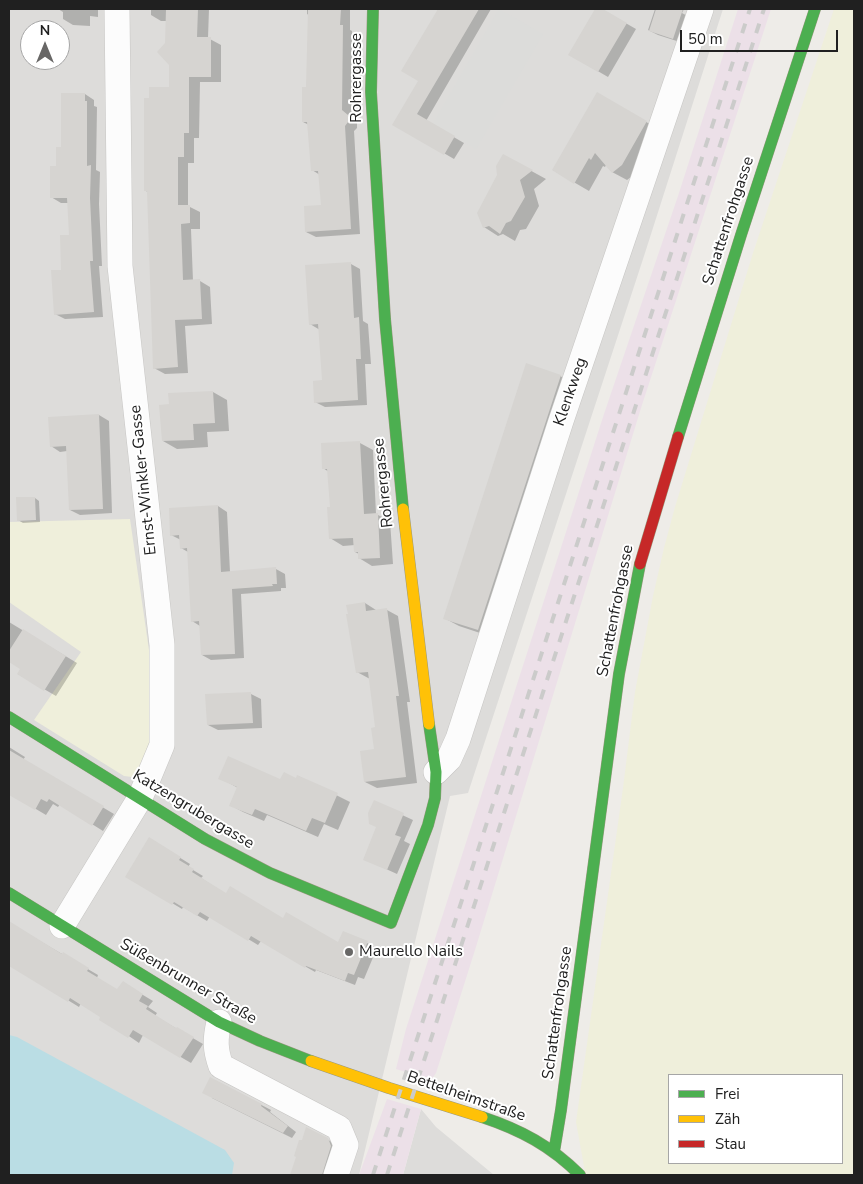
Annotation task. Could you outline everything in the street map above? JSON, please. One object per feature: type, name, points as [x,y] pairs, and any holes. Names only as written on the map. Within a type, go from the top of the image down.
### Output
[{"type":"street","name":"Ernst-Winkler-Gasse","points":[[62,926],[140,798],[162,745],[162,645],[120,266],[117,9]]},
{"type":"street","name":"Rohrergasse","points":[[370,916],[391,923],[428,825],[435,798],[436,772],[404,519],[385,319],[371,92],[373,9]]},
{"type":"street","name":"Klenkweg","points":[[436,772],[449,759],[458,739],[561,421],[701,9]]},
{"type":"street","name":"Schattenfrohgasse","points":[[554,1152],[619,674],[641,556],[741,236],[815,9]]},
{"type":"street","name":"Katzengrubergasse","points":[[9,717],[206,839],[270,873],[370,916]]},
{"type":"street","name":"Süßenbrunner Straße","points":[[9,893],[219,1022],[248,1037],[388,1088]]},
{"type":"street","points":[[219,1022],[215,1039],[221,1066],[339,1128],[346,1145],[336,1175]]},
{"type":"street","name":"Bettelheimstraße","points":[[388,1088],[478,1116],[536,1140],[554,1152],[580,1175]]},
{"type":"shaded area","points":[[9,9],[723,9],[468,793],[450,796],[359,1175],[9,1175]]},
{"type":"shaded area","points":[[499,9],[543,34],[476,149],[433,124]]},
{"type":"shaded area","points":[[738,9],[771,9],[641,408],[475,950],[436,1073],[431,1080],[396,1069],[406,1029],[604,414],[678,196]]},
{"type":"shaded area","points":[[387,1099],[421,1109],[403,1175],[359,1175]]},
{"type":"shaded area","points":[[421,1109],[436,1127],[494,1175],[403,1175]]},
{"type":"green space","points":[[834,9],[854,9],[854,1175],[588,1175],[585,1172],[576,1122],[635,692],[653,596],[675,507],[753,253]]},
{"type":"green space","points":[[130,519],[153,678],[153,738],[141,772],[132,777],[124,776],[34,720],[81,652],[9,602],[9,522]]},
{"type":"water","points":[[9,1035],[17,1037],[225,1150],[234,1163],[232,1175],[9,1175]]},
{"type":"building","points":[[166,9],[198,9],[197,37],[211,37],[211,77],[189,77],[189,133],[184,133],[184,157],[178,157],[178,205],[190,205],[190,223],[181,224],[183,280],[200,279],[202,319],[175,320],[178,367],[153,369],[147,191],[144,191],[144,98],[149,98],[149,87],[169,87],[169,65],[157,52],[165,43]]},
{"type":"building","points":[[308,9],[341,9],[340,25],[343,25],[342,110],[348,115],[348,122],[345,126],[351,229],[305,232],[304,206],[321,205],[318,171],[311,171],[307,122],[302,122],[302,87],[306,87]]},
{"type":"building","points":[[438,9],[479,9],[417,114],[455,136],[444,155],[392,125],[418,81],[401,71]]},
{"type":"building","points":[[595,9],[603,9],[627,23],[598,72],[568,55]]},
{"type":"building","points":[[656,9],[683,9],[673,39],[649,31]]},
{"type":"building","points":[[597,92],[647,121],[622,165],[612,173],[595,153],[591,160],[589,158],[574,184],[552,170]]},
{"type":"building","points":[[61,93],[85,93],[85,101],[87,101],[87,166],[91,165],[90,198],[93,261],[90,261],[94,312],[54,315],[51,270],[61,270],[60,235],[69,235],[67,198],[50,198],[50,166],[56,166],[56,147],[61,147]]},
{"type":"building","points":[[503,154],[533,170],[520,180],[525,197],[511,221],[506,223],[500,234],[489,226],[483,228],[477,213],[497,175],[496,166]]},
{"type":"building","points":[[351,262],[354,318],[359,317],[361,359],[356,359],[358,400],[314,403],[313,381],[322,380],[318,324],[309,325],[305,265]]},
{"type":"building","points":[[526,363],[561,375],[478,630],[443,619]]},
{"type":"building","points":[[213,391],[215,423],[193,424],[194,440],[162,441],[159,405],[169,404],[168,393]]},
{"type":"building","points":[[99,414],[103,509],[69,510],[66,446],[50,447],[48,417]]},
{"type":"building","points":[[360,441],[364,514],[378,513],[380,558],[358,559],[358,552],[354,552],[353,538],[329,539],[327,507],[330,507],[327,469],[322,469],[321,443]]},
{"type":"building","points":[[16,497],[35,497],[36,520],[17,521]]},
{"type":"building","points":[[218,505],[221,572],[276,567],[277,584],[272,584],[273,586],[232,589],[235,654],[201,655],[199,621],[191,622],[187,548],[180,549],[179,535],[170,536],[169,508]]},
{"type":"building","points":[[365,602],[366,611],[387,608],[399,696],[396,696],[406,777],[364,782],[360,751],[374,749],[371,728],[375,727],[368,672],[356,673],[346,605]]},
{"type":"building","points":[[23,629],[66,656],[44,691],[17,674],[20,669],[9,662],[9,651]]},
{"type":"building","points":[[251,692],[253,723],[207,725],[205,694]]},
{"type":"building","points":[[9,750],[104,806],[92,826],[49,799],[47,802],[41,799],[35,810],[9,795]]},
{"type":"building","points":[[228,756],[280,779],[284,772],[296,778],[297,775],[338,793],[325,823],[312,818],[306,831],[255,809],[252,815],[229,806],[237,787],[218,779]]},
{"type":"building","points":[[374,800],[404,813],[395,835],[401,837],[387,870],[363,860],[376,827],[369,824],[368,813]]},
{"type":"building","points":[[149,837],[181,857],[179,860],[194,869],[192,872],[226,893],[230,886],[283,918],[286,912],[338,942],[343,931],[368,941],[354,975],[348,973],[345,981],[306,966],[305,968],[251,936],[248,941],[200,912],[197,916],[174,902],[172,905],[125,877]]},
{"type":"building","points":[[9,921],[62,954],[63,952],[89,968],[87,971],[117,989],[123,981],[143,994],[139,1001],[148,1006],[146,1009],[194,1037],[180,1058],[133,1030],[128,1038],[99,1020],[100,1017],[70,998],[68,1002],[9,966]]},
{"type":"building","points":[[210,1077],[262,1104],[261,1106],[288,1126],[283,1133],[202,1093]]},
{"type":"building","points":[[306,1127],[328,1138],[331,1146],[322,1175],[290,1175],[299,1140],[302,1140]]},
{"type":"railway","points":[[373,1175],[750,9]]},
{"type":"railway","points":[[387,1175],[764,9]]},
{"type":"traffic: fast","points":[[373,9],[371,92],[385,319],[403,509]]},
{"type":"traffic: fast","points":[[678,437],[741,235],[815,9]]},
{"type":"traffic: fast","points":[[554,1152],[619,674],[640,564]]},
{"type":"traffic: fast","points":[[9,717],[205,839],[270,873],[391,923],[428,825],[435,798],[436,772],[429,724]]},
{"type":"traffic: fast","points":[[9,893],[219,1022],[311,1061]]},
{"type":"traffic: fast","points":[[482,1117],[510,1127],[547,1147],[580,1175]]},
{"type":"traffic: slow","points":[[403,509],[429,724]]},
{"type":"traffic: slow","points":[[311,1061],[482,1117]]},
{"type":"traffic: jam","points":[[640,564],[678,437]]},
{"type":"place","name":"Maurello Nails","points":[[349,952]]}]
